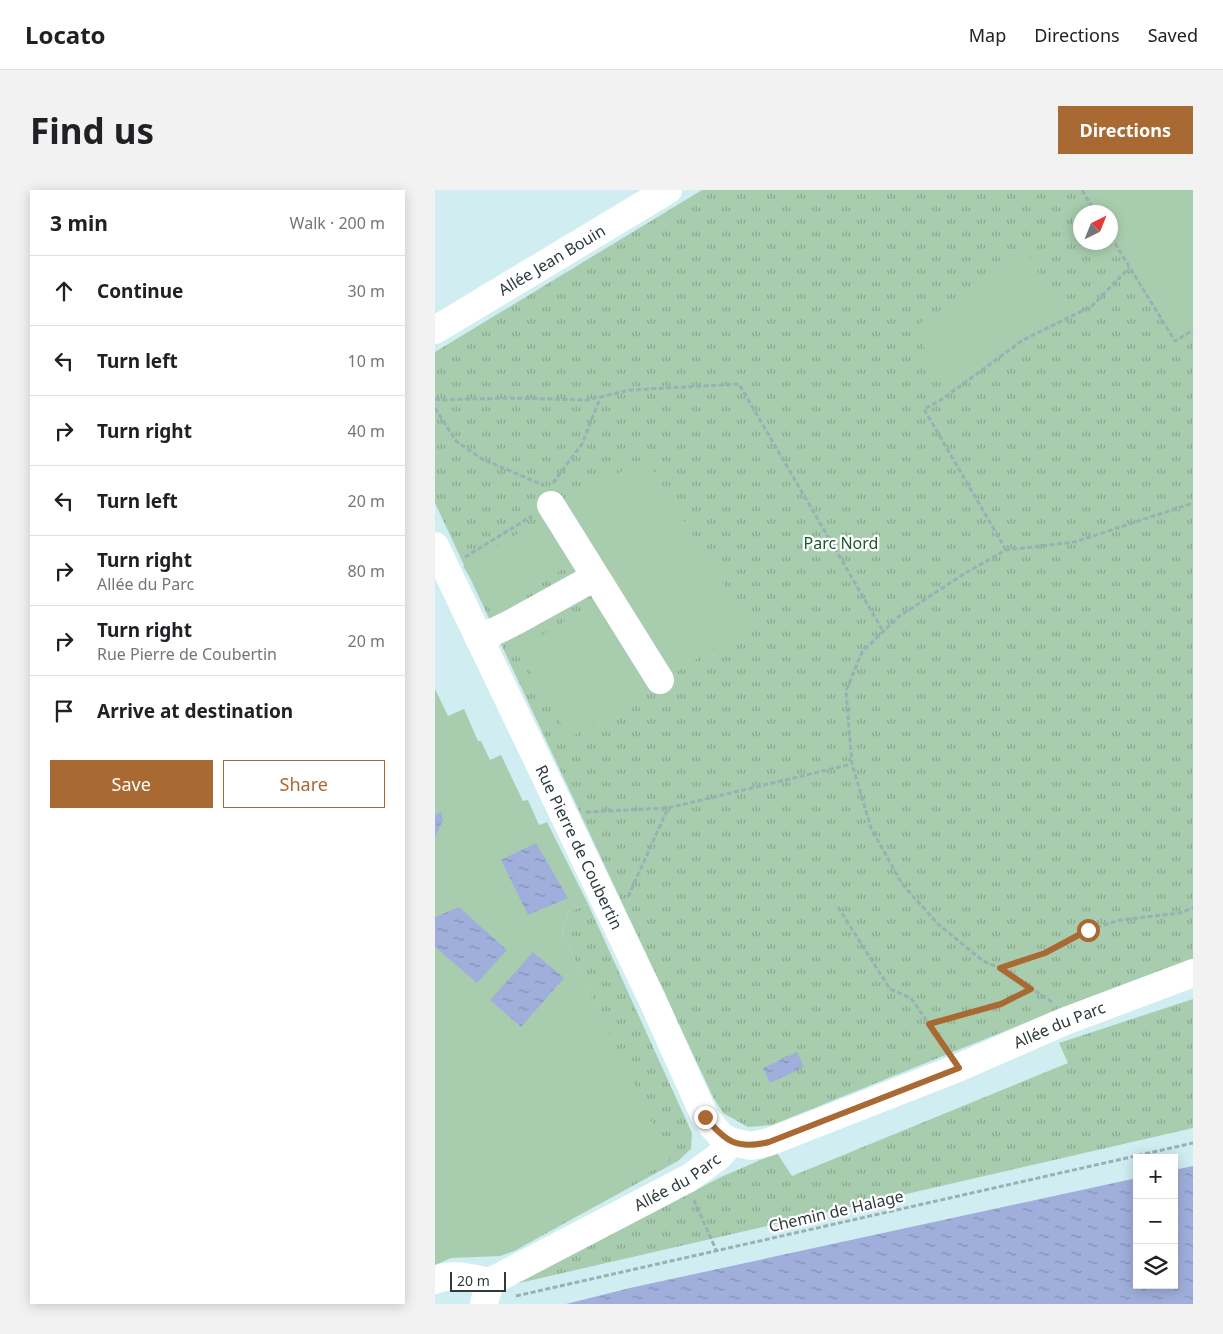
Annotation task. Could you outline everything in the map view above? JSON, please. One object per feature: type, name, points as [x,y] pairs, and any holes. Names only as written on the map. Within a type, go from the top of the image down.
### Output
[{"type":"street","name":"Allée Jean Bouin","points":[[435,330],[669,190]]},
{"type":"street","points":[[551,504],[660,680]]},
{"type":"street","name":"Rue Pierre de Coubertin","points":[[440,557],[616,924],[705,1117],[721,1136],[732,1142]]},
{"type":"street","points":[[479,639],[595,577]]},
{"type":"street","name":"Allée du Parc","points":[[487,1293],[689,1178],[718,1157],[732,1142],[751,1146],[769,1142],[959,1068],[1063,1022],[1193,973]]},
{"type":"street","points":[[435,1280],[443,1277],[463,1276],[487,1293]]},
{"type":"path","points":[[1082,190],[1091,205]]},
{"type":"path","points":[[1118,249],[1175,341],[1193,330]]},
{"type":"path","points":[[1006,550],[924,410],[941,400],[1023,340],[1092,306],[1129,268]]},
{"type":"path","points":[[435,398],[441,400],[509,398],[587,400],[630,390],[739,384],[883,631]]},
{"type":"path","points":[[435,408],[457,441],[482,459],[550,488],[582,444],[601,396]]},
{"type":"path","points":[[1063,1022],[1052,1002],[1000,968],[983,961],[938,924],[902,884],[871,828],[852,764],[846,691],[862,652],[897,617],[967,572],[1006,550],[1075,542],[1193,503]]},
{"type":"path","points":[[440,557],[551,504]]},
{"type":"path","points":[[563,813],[668,808],[852,764]]},
{"type":"path","points":[[616,924],[668,808]]},
{"type":"path","points":[[838,907],[890,988],[911,998],[959,1068]]},
{"type":"path","points":[[1000,968],[1045,953],[1088,930],[1120,920],[1181,913],[1193,908]]},
{"type":"path","points":[[929,1024],[1001,1004],[1031,989]]},
{"type":"path","name":"Chemin de Halage","points":[[487,1293],[716,1250],[1193,1143]]},
{"type":"path","points":[[689,1178],[694,1200],[716,1250]]},
{"type":"green space","name":"Parc Nord","points":[[702,190],[1193,190],[1193,961],[1057,1010],[772,1125],[748,1127],[723,1113],[713,1097],[435,503],[435,352]]},
{"type":"green space","points":[[1082,190],[1193,190],[1193,330],[1175,341],[1118,248],[1118,205],[1091,205]]},
{"type":"green space","points":[[1022,246],[1064,314],[949,390],[913,328],[1005,270],[1001,261]]},
{"type":"green space","points":[[645,457],[749,626],[665,679],[560,509]]},
{"type":"green space","points":[[550,515],[578,560],[491,611],[463,566]]},
{"type":"green space","points":[[601,599],[655,685],[570,738],[518,650]]},
{"type":"green space","points":[[435,689],[448,716],[464,709],[478,741],[481,741],[490,760],[501,755],[523,801],[528,800],[539,825],[547,822],[588,904],[568,912],[562,933],[670,1160],[514,1251],[500,1256],[451,1258],[435,1265]]},
{"type":"green space","points":[[588,904],[692,1133],[691,1149],[678,1161],[514,1251],[435,976],[603,1020],[562,933],[568,912]]},
{"type":"green space","points":[[1193,999],[1193,1128],[515,1284],[721,1177],[777,1153],[792,1176],[1068,1063],[1059,1043]]},
{"type":"water","points":[[441,812],[443,820],[435,837],[435,815]]},
{"type":"water","points":[[536,843],[568,898],[528,915],[501,860]]},
{"type":"water","points":[[459,907],[507,950],[477,983],[435,947],[435,917]]},
{"type":"water","points":[[533,952],[564,978],[521,1027],[490,1000]]},
{"type":"water","points":[[797,1052],[804,1067],[770,1083],[763,1068]]},
{"type":"water","points":[[1193,1166],[1193,1304],[566,1304],[630,1288],[1133,1179],[1133,1289],[1178,1289],[1178,1169]]},
{"type":"route","points":[[705,1117],[721,1136],[732,1142],[751,1146],[769,1142],[959,1068],[929,1024],[960,1017],[1001,1004],[1031,989],[1000,968],[1017,964],[1045,953],[1088,930]]}]
